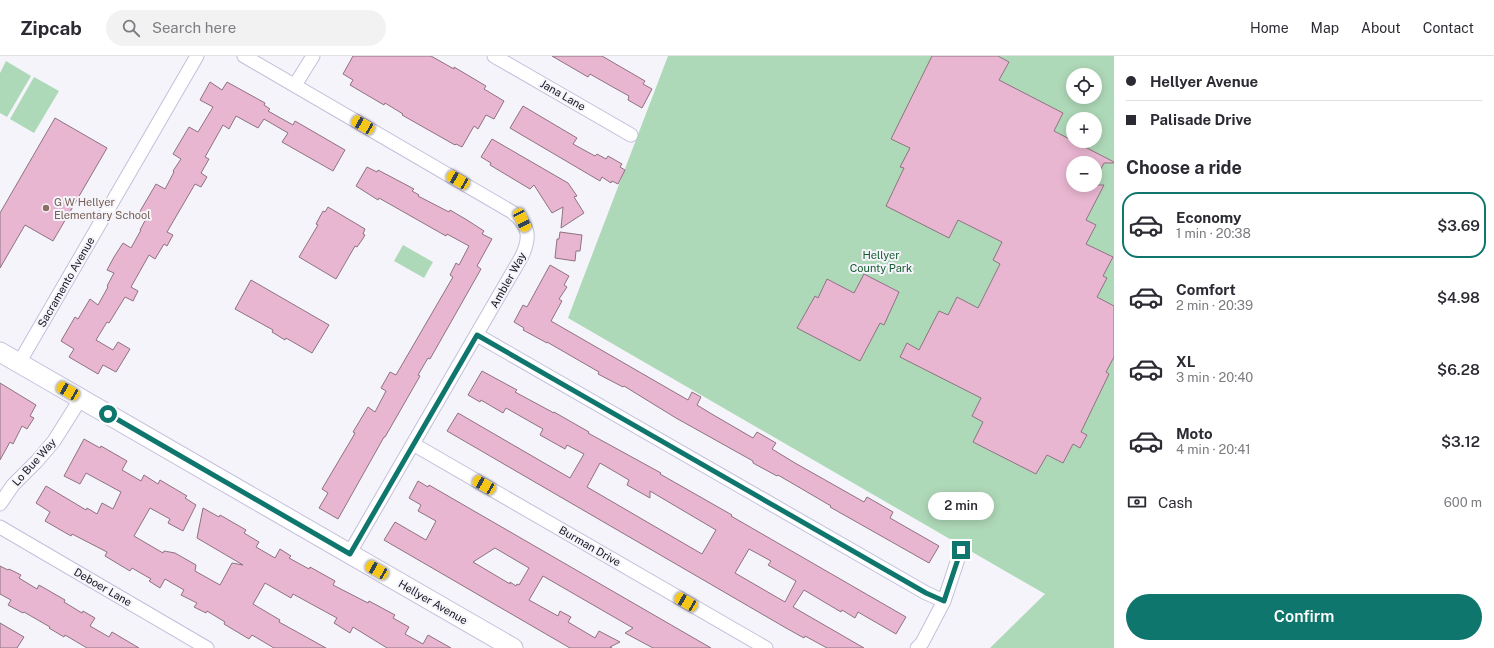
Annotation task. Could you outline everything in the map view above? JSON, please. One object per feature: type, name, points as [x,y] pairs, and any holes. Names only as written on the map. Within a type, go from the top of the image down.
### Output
[{"type":"street","name":"Sacramento Avenue","points":[[19,363],[197,56]]},
{"type":"street","name":"Ambler Way","points":[[244,56],[506,208],[522,220],[527,231],[527,244],[477,335],[350,554]]},
{"type":"street","points":[[295,85],[313,56]]},
{"type":"street","name":"Jana Lane","points":[[494,56],[631,135]]},
{"type":"street","points":[[477,335],[919,590],[944,601]]},
{"type":"street","name":"Hellyer Avenue","points":[[0,352],[513,648]]},
{"type":"street","name":"Lo Bue Way","points":[[0,504],[13,485],[54,441],[81,398]]},
{"type":"street","name":"Burman Drive","points":[[413,444],[766,648]]},
{"type":"street","name":"Deboer Lane","points":[[0,527],[207,648]]},
{"type":"street","points":[[917,648],[922,643],[944,601],[961,550]]},
{"type":"green space","name":"Hellyer County Park","points":[[668,56],[1114,56],[1114,648],[990,648],[1045,594],[568,318]]},
{"type":"green space","points":[[6,61],[31,76],[7,117],[0,113],[0,73]]},
{"type":"green space","points":[[34,77],[59,91],[34,133],[10,119]]},
{"type":"green space","points":[[403,245],[433,262],[424,278],[394,261]]},
{"type":"building","points":[[353,56],[431,56],[454,69],[454,67],[486,86],[484,89],[504,101],[494,119],[486,115],[478,129],[474,126],[462,147],[456,144],[455,145],[402,115],[403,114],[385,103],[384,105],[350,85],[353,80],[343,74]]},
{"type":"building","points":[[552,56],[602,56],[645,81],[643,84],[652,89],[642,108],[628,100],[629,96],[590,74],[588,77]]},
{"type":"building","points":[[932,56],[998,56],[1009,62],[999,80],[1063,113],[1054,131],[1066,137],[1066,148],[1087,148],[1114,162],[1104,163],[1102,167],[1102,156],[1066,156],[1066,192],[1100,192],[1086,220],[1096,225],[1086,244],[1113,257],[1103,276],[1107,278],[1097,297],[1114,306],[1114,357],[1106,372],[1109,374],[1081,432],[1087,435],[1080,448],[1073,444],[1063,463],[1047,455],[1036,474],[973,442],[983,422],[972,416],[981,398],[900,357],[907,343],[919,350],[939,311],[948,315],[957,297],[978,308],[1000,264],[993,260],[1002,242],[958,220],[949,238],[886,206],[904,168],[900,167],[910,148],[891,139]]},
{"type":"building","points":[[210,82],[222,90],[227,82],[265,103],[264,105],[270,109],[268,111],[293,125],[295,121],[345,150],[333,171],[282,142],[288,133],[264,119],[258,128],[236,116],[229,129],[223,125],[205,157],[209,159],[201,173],[207,177],[201,187],[195,184],[167,232],[173,235],[167,246],[164,244],[155,259],[149,255],[131,287],[138,291],[133,301],[125,297],[109,323],[107,322],[96,340],[113,350],[118,342],[130,349],[116,372],[103,365],[98,374],[69,357],[74,349],[61,341],[75,317],[78,319],[90,299],[98,305],[114,273],[107,270],[114,257],[123,243],[131,248],[147,217],[139,213],[156,184],[165,189],[174,172],[173,171],[181,159],[173,154],[189,127],[198,132],[213,107],[200,100]]},
{"type":"building","points":[[523,106],[577,138],[573,144],[595,156],[597,154],[606,159],[608,156],[622,164],[620,167],[625,170],[618,184],[612,181],[611,183],[602,177],[600,181],[510,128]]},
{"type":"building","points":[[55,118],[107,148],[53,241],[25,225],[0,268],[0,213]]},
{"type":"building","points":[[492,139],[568,183],[577,196],[574,197],[584,213],[561,228],[563,207],[552,213],[534,185],[530,189],[490,165],[491,163],[481,157]]},
{"type":"building","points":[[367,167],[377,172],[378,170],[414,189],[412,191],[419,195],[418,196],[449,212],[450,210],[484,231],[482,234],[492,239],[477,266],[481,269],[430,359],[428,358],[418,375],[420,376],[338,519],[319,508],[328,493],[322,489],[354,435],[355,433],[353,432],[368,407],[375,412],[386,391],[381,388],[390,372],[396,375],[453,277],[450,275],[456,263],[459,265],[469,246],[447,234],[446,236],[379,198],[378,200],[356,186]]},
{"type":"building","points":[[328,207],[365,229],[363,234],[365,235],[357,247],[355,246],[336,279],[299,257],[318,225],[316,224],[323,211],[325,212]]},
{"type":"building","points":[[560,232],[582,235],[580,251],[576,251],[575,261],[555,258],[557,239],[559,239]]},
{"type":"building","points":[[550,265],[569,276],[564,285],[567,287],[559,299],[562,301],[551,321],[688,400],[692,392],[701,397],[697,405],[710,413],[753,438],[757,432],[776,443],[772,449],[795,463],[864,502],[867,497],[893,512],[890,518],[939,546],[929,563],[830,507],[831,506],[778,475],[777,476],[753,463],[753,461],[676,418],[624,386],[623,387],[598,374],[599,372],[523,330],[524,328],[514,322],[523,305],[527,307]]},
{"type":"building","points":[[864,274],[899,292],[884,325],[880,323],[860,361],[797,328],[815,296],[818,298],[827,279],[854,293]]},
{"type":"building","points":[[251,280],[329,325],[312,353],[286,338],[285,340],[272,332],[273,330],[235,309]]},
{"type":"building","points":[[482,371],[517,390],[515,392],[554,412],[589,432],[588,433],[661,473],[660,474],[732,515],[731,516],[906,617],[896,634],[858,612],[855,618],[842,610],[841,612],[804,590],[793,607],[864,648],[827,648],[805,636],[804,638],[447,431],[458,413],[570,478],[584,454],[567,445],[565,449],[540,435],[543,429],[506,408],[503,413],[481,400],[480,402],[468,395]],"holes":[[[600,463],[629,480],[627,485],[650,498],[650,491],[716,530],[702,554],[587,487]],[[749,549],[771,561],[768,565],[796,581],[785,602],[735,573]]]},
{"type":"building","points":[[0,383],[36,405],[30,416],[34,418],[27,429],[22,426],[13,444],[10,442],[0,460]]},
{"type":"building","points":[[84,439],[100,448],[101,446],[127,461],[122,470],[141,481],[144,475],[158,484],[160,480],[187,496],[185,498],[196,505],[183,531],[168,523],[170,519],[150,508],[134,536],[163,553],[164,551],[175,553],[196,565],[195,571],[220,585],[232,563],[243,565],[197,538],[203,508],[219,517],[220,515],[246,530],[244,533],[259,542],[256,547],[275,558],[280,549],[291,556],[289,558],[309,569],[310,567],[335,581],[333,585],[368,603],[369,601],[395,615],[393,618],[409,627],[405,634],[423,644],[428,635],[451,648],[387,648],[353,627],[350,633],[334,623],[337,618],[293,594],[291,598],[265,583],[253,604],[280,620],[279,622],[326,648],[274,648],[252,635],[249,639],[224,624],[225,622],[207,611],[206,613],[194,607],[197,603],[181,595],[184,590],[165,579],[160,588],[149,581],[151,579],[132,568],[130,571],[105,556],[107,552],[72,534],[71,536],[45,521],[50,512],[36,503],[46,486],[86,510],[87,508],[97,514],[102,503],[113,509],[121,492],[86,473],[80,484],[64,476]]},
{"type":"building","points":[[418,481],[428,487],[429,485],[711,648],[653,648],[625,633],[633,628],[543,576],[529,600],[558,616],[560,611],[571,617],[568,622],[595,638],[599,631],[620,642],[610,647],[612,648],[570,648],[384,540],[395,522],[426,540],[436,521],[418,511],[421,505],[409,498]],"holes":[[[495,548],[529,568],[519,585],[517,584],[516,586],[473,562]]]},
{"type":"building","points":[[0,566],[21,575],[19,578],[37,589],[39,585],[65,600],[64,602],[82,613],[83,611],[95,618],[90,626],[109,637],[112,632],[139,648],[87,648],[65,635],[64,637],[24,612],[23,613],[8,605],[11,600],[0,594]]},
{"type":"building","points":[[0,623],[24,637],[17,648],[0,648]]},
{"type":"place","name":"G W Hellyer Elementary School","points":[[46,208]]},
{"type":"route","points":[[108,414],[350,554],[477,335],[926,593],[944,601],[961,550]]}]
